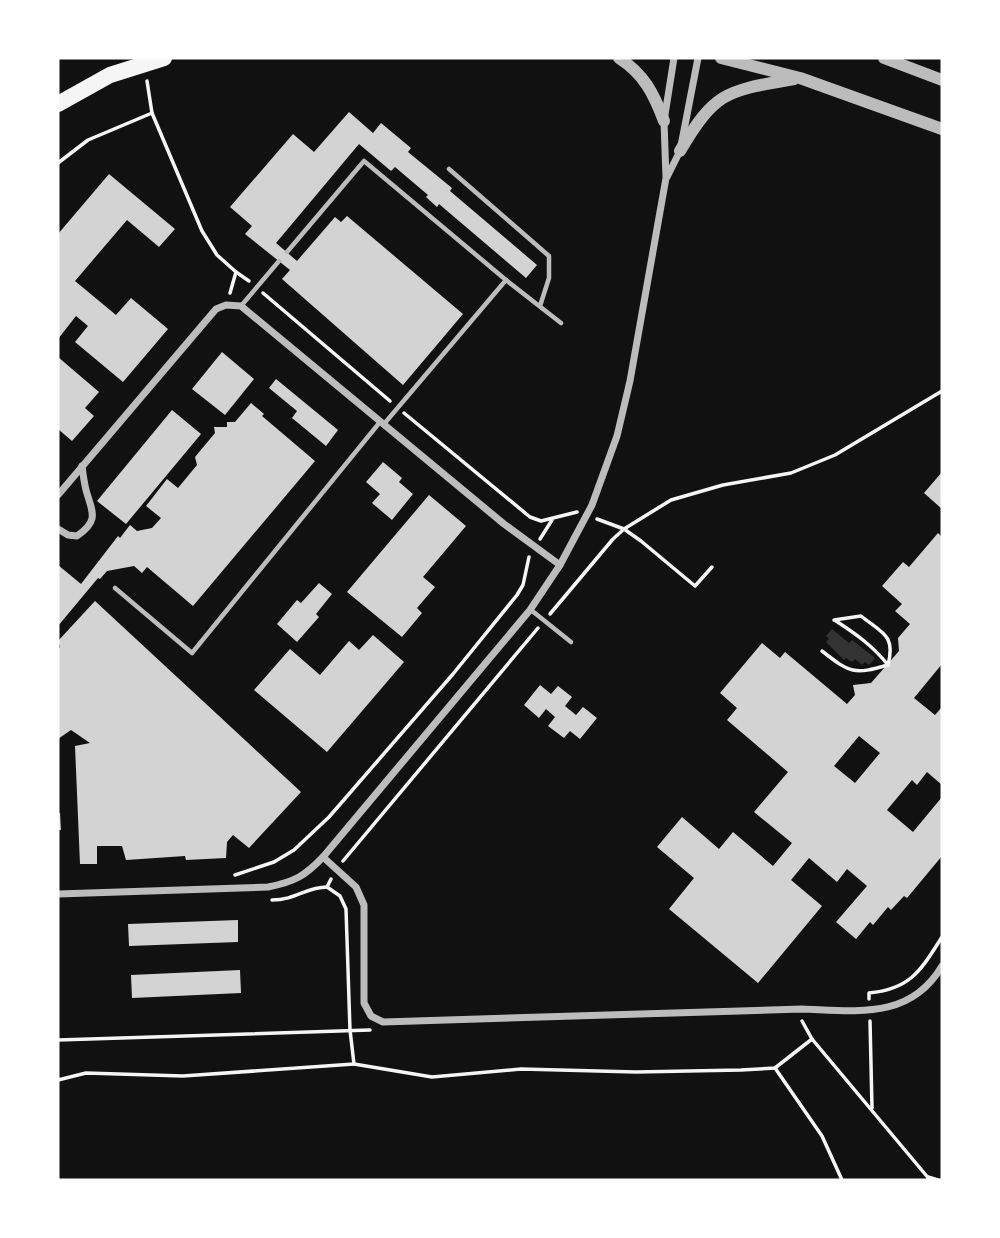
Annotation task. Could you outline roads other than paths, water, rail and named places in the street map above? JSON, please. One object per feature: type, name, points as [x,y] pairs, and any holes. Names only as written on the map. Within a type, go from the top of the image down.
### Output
[{"type":"highway","points":[[58,104],[110,75],[164,58]]},
{"type":"street","points":[[619,58],[635,68],[646,82],[664,121]]},
{"type":"street","points":[[58,894],[233,888],[286,883],[306,874],[324,858],[530,610],[560,565],[587,515],[617,436],[630,381],[666,178],[664,121],[674,58]]},
{"type":"street","points":[[680,151],[698,58]]},
{"type":"street","points":[[721,58],[800,78],[942,129]]},
{"type":"street","points":[[884,58],[942,80]]},
{"type":"street","points":[[666,178],[708,109],[723,97],[740,89],[800,78]]},
{"type":"street","points":[[58,495],[216,309],[226,304],[241,306],[560,565]]},
{"type":"street","points":[[58,529],[68,535],[77,536],[87,529],[93,518],[82,466]]},
{"type":"street","points":[[324,858],[356,887],[364,905],[364,1003],[371,1016],[383,1022],[802,1009],[870,1011],[910,1000],[924,990],[942,966]]},
{"type":"lane","points":[[287,252],[364,161],[561,323]]},
{"type":"lane","points":[[449,169],[549,256],[549,278],[540,306]]},
{"type":"lane","points":[[241,306],[279,261]]},
{"type":"lane","points":[[115,588],[192,653],[382,423],[506,280]]},
{"type":"lane","points":[[530,610],[570,642]]}]
